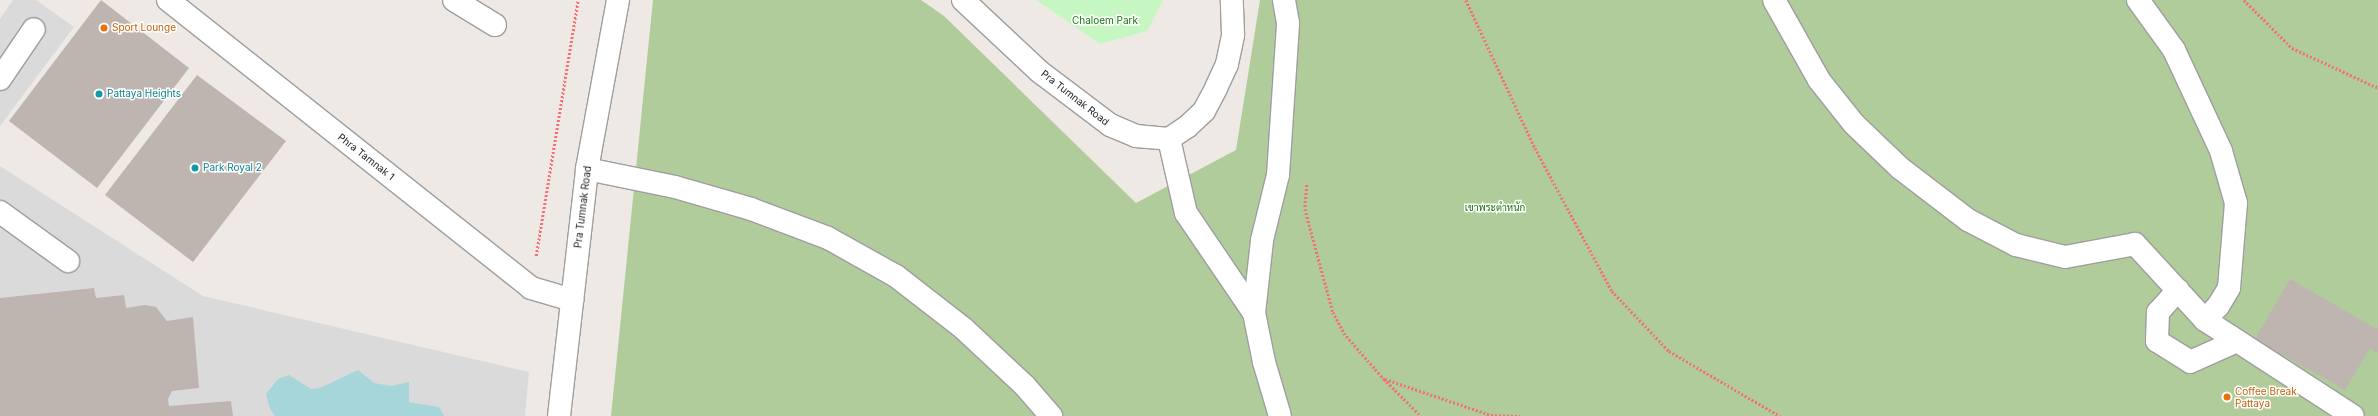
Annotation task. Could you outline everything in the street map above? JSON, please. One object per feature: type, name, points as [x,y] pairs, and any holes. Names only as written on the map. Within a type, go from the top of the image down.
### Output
[{"type":"street","name":"Phra Tamnak 1","points":[[168,0],[531,288],[572,300]]},
{"type":"street","points":[[454,0],[495,25]]},
{"type":"street","name":"Pra Tumnak Road","points":[[559,416],[587,169],[618,0]]},
{"type":"street","name":"Pra Tumnak Road","points":[[963,0],[1040,72],[1110,125],[1136,136],[1169,139]]},
{"type":"street","points":[[1232,0],[1233,35],[1227,64],[1204,111],[1187,127],[1169,139],[1186,213],[1254,313]]},
{"type":"street","points":[[1280,416],[1264,362],[1254,313],[1262,240],[1278,175],[1288,23],[1284,0]]},
{"type":"street","points":[[1774,0],[1819,80],[1854,124],[1900,168],[1968,220],[2016,245],[2065,257],[2135,244],[2205,320],[2353,416]]},
{"type":"street","points":[[2138,0],[2174,50],[2221,150],[2236,203],[2229,288],[2218,306],[2205,320]]},
{"type":"street","points":[[0,79],[34,30]]},
{"type":"street","points":[[587,169],[683,189],[751,209],[828,238],[896,276],[957,323],[1025,386],[1051,416]]},
{"type":"street","points":[[0,212],[68,260]]},
{"type":"street","points":[[2178,290],[2158,312],[2157,341],[2190,362],[2237,341]]},
{"type":"path","points":[[531,288],[578,0]]},
{"type":"path","points":[[1466,0],[1535,148],[1612,291],[1669,351],[1780,416]]},
{"type":"path","points":[[2244,0],[2292,48],[2378,88]]},
{"type":"path","points":[[1307,180],[1306,210],[1333,312],[1344,333],[1384,379],[1421,416]]},
{"type":"path","points":[[1384,379],[1491,415],[1520,416]]},
{"type":"shaded area","points":[[13,0],[36,0],[74,27],[0,126],[0,19]]},
{"type":"shaded area","points":[[0,166],[203,296],[529,372],[525,416],[0,416]]},
{"type":"green space","name":"เขาพระตำหนัก","points":[[653,0],[921,0],[944,16],[1136,203],[1236,150],[1260,0],[2378,0],[2378,416],[611,416]]},
{"type":"green space","name":"Chaloem Park","points":[[1036,0],[1163,0],[1147,31],[1100,44]]},
{"type":"water","points":[[358,370],[374,383],[391,386],[409,382],[409,402],[439,407],[444,416],[275,416],[270,409],[266,394],[278,379],[289,375],[311,389],[320,388]]},
{"type":"building","name":"Pattaya Heights","points":[[101,0],[189,68],[97,188],[9,121]]},
{"type":"building","name":"Park Royal 2","points":[[197,75],[286,141],[193,262],[105,195]]},
{"type":"building","points":[[2290,279],[2377,329],[2378,327],[2378,353],[2370,348],[2345,390],[2255,339]]},
{"type":"building","points":[[94,288],[96,298],[124,295],[126,308],[145,305],[156,307],[167,321],[193,317],[199,388],[172,391],[168,399],[169,406],[231,401],[233,416],[0,416],[0,298]]},
{"type":"place","name":"Sport Lounge","points":[[104,28]]},
{"type":"place","name":"Pattaya Heights","points":[[99,94]]},
{"type":"place","name":"Park Royal 2","points":[[195,168]]},
{"type":"place","name":"Coffee Break Pattaya","points":[[2227,397]]}]
